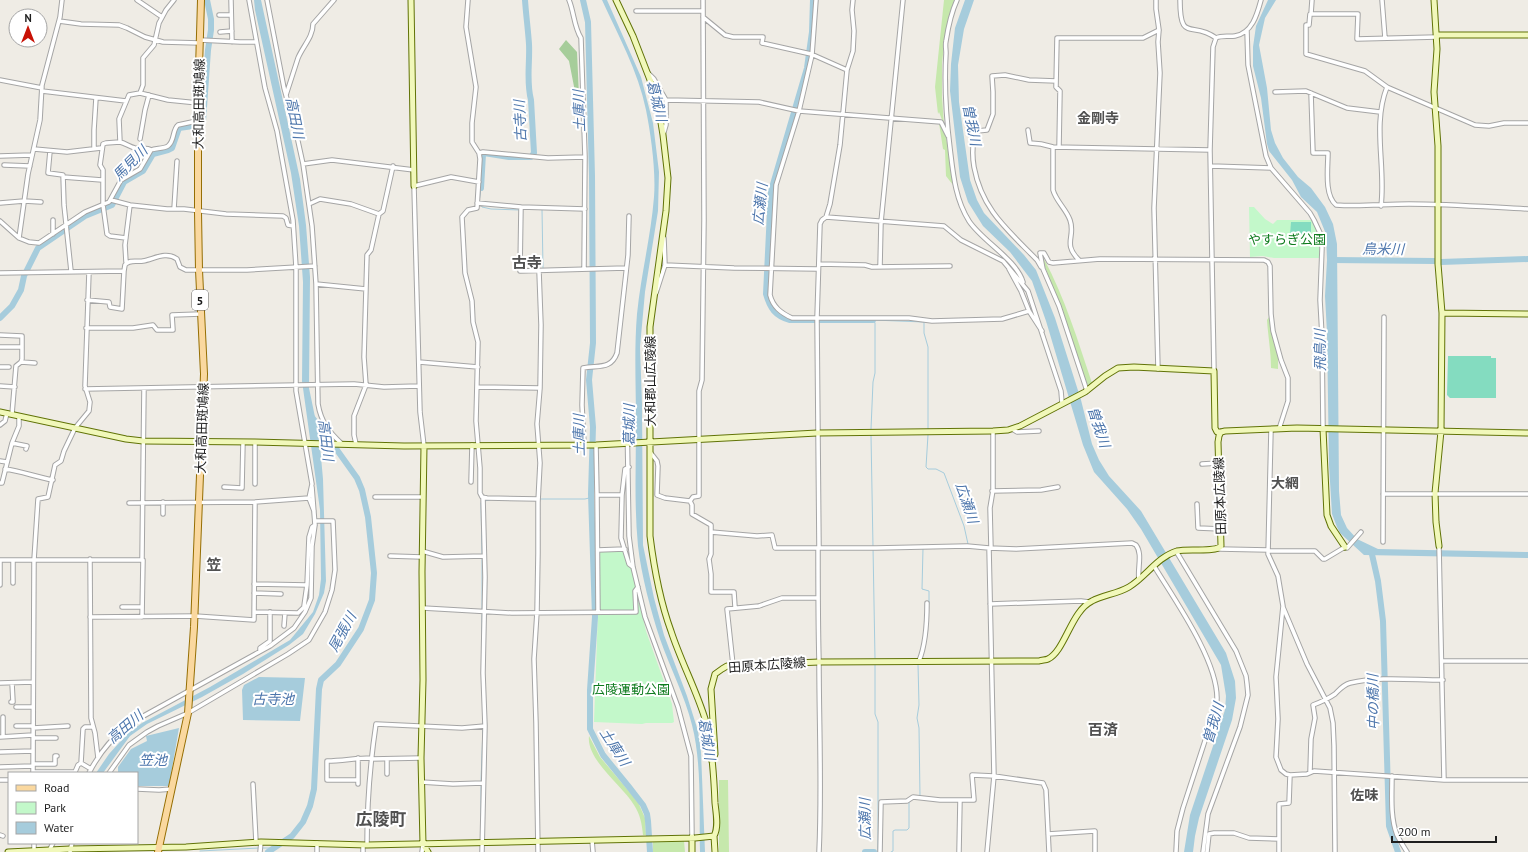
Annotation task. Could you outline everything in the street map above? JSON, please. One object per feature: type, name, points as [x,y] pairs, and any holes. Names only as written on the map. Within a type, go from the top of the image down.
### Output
[{"type":"main road","name":"大和高田斑鳩線","points":[[159,850],[189,712],[195,616],[204,387],[198,212],[198,103],[201,0]]},
{"type":"street","points":[[19,238],[30,166],[40,120],[42,90],[59,21],[62,0]]},
{"type":"street","points":[[137,0],[162,17]]},
{"type":"street","points":[[140,93],[143,85],[143,58],[154,45],[158,23],[174,0]]},
{"type":"street","points":[[231,0],[232,42]]},
{"type":"street","points":[[81,763],[90,771],[98,758],[117,735],[129,724],[200,686],[279,640],[294,628],[305,612],[311,598],[312,546],[315,523],[312,484],[297,385],[296,267],[293,226],[278,138],[266,95],[249,0]]},
{"type":"street","points":[[267,0],[286,96],[303,164],[309,204],[316,284],[316,385],[318,404],[321,418],[328,431],[340,444]]},
{"type":"street","points":[[286,96],[298,59],[308,42],[314,28],[314,24],[334,0]]},
{"type":"street","points":[[411,0],[419,386],[420,418],[424,446],[422,554],[422,852]]},
{"type":"street","points":[[468,0],[466,27],[476,87],[472,123],[472,142],[479,153],[480,159],[477,208],[468,210],[462,217],[465,273],[472,301],[473,322],[478,342],[476,421],[479,445],[480,493],[483,497],[484,612],[482,852]]},
{"type":"street","points":[[569,0],[578,34],[581,38],[586,269]]},
{"type":"street","name":"大和郡山広陵線","points":[[616,0],[648,72],[657,98],[663,135],[668,187],[664,228],[653,298],[649,345],[650,536],[653,560],[671,631],[705,721],[712,762]]},
{"type":"street","points":[[690,501],[694,497],[699,496],[698,439],[699,391],[702,380],[703,266],[703,0]]},
{"type":"street","points":[[816,0],[810,54],[798,111],[776,185],[769,267],[770,295],[772,304],[779,311],[792,318],[817,320],[909,318],[932,321],[1002,319],[1028,311]]},
{"type":"street","points":[[818,852],[821,808],[817,433],[818,269],[820,224],[826,217],[830,204],[843,114],[847,70],[853,51],[853,0]]},
{"type":"street","points":[[880,267],[881,222],[890,118],[898,57],[903,0]]},
{"type":"street","points":[[957,0],[946,43],[944,92],[953,177],[958,197],[969,221],[1015,268],[1022,278],[1024,285]]},
{"type":"street","points":[[1156,0],[1159,30],[1158,42],[1160,73],[1154,208],[1158,369]]},
{"type":"street","points":[[1180,0],[1180,18],[1189,30],[1208,32],[1216,38],[1240,35],[1248,31]]},
{"type":"street","points":[[1261,0],[1256,16],[1248,31],[1248,65],[1262,141],[1271,168],[1310,214],[1321,235],[1322,260],[1320,300],[1327,515],[1331,526],[1346,547]]},
{"type":"street","points":[[1312,0],[1309,25],[1306,25],[1306,54],[1365,71],[1387,87],[1475,126],[1489,126],[1504,122],[1528,123]]},
{"type":"street","points":[[1382,0],[1385,38]]},
{"type":"street","points":[[1434,0],[1437,36],[1435,109],[1438,146],[1438,264],[1442,313],[1441,431],[1435,493],[1440,562],[1444,780]]},
{"type":"street","points":[[636,11],[703,11]]},
{"type":"street","points":[[1311,14],[1358,14],[1357,39],[1528,34]]},
{"type":"street","points":[[219,15],[231,15]]},
{"type":"street","points":[[703,18],[720,32],[733,37],[763,37],[762,43],[810,54],[847,70]]},
{"type":"street","points":[[59,21],[81,24],[122,26],[145,37],[167,42],[207,40],[256,42]]},
{"type":"street","points":[[1059,148],[1060,91],[1056,87],[1057,38],[1143,38],[1159,30]]},
{"type":"street","points":[[220,32],[232,32]]},
{"type":"street","points":[[1216,38],[1212,47],[1210,150],[1215,428],[1217,432],[1279,429],[1343,429],[1528,433]]},
{"type":"street","points":[[648,72],[654,79],[666,100],[666,125],[663,135]]},
{"type":"street","points":[[1056,81],[1029,80],[1005,75],[992,76],[993,114],[987,130],[977,131],[972,151],[976,177],[987,205],[996,217],[1037,260],[1043,269],[1059,306],[1086,391]]},
{"type":"street","points":[[0,80],[42,90],[126,101]]},
{"type":"street","points":[[1380,206],[1382,183],[1380,112],[1387,87]]},
{"type":"street","points":[[1275,92],[1306,91],[1347,108],[1380,112]]},
{"type":"street","points":[[120,142],[119,119],[129,95],[140,93],[168,100],[198,103]]},
{"type":"street","points":[[1311,93],[1313,152],[1328,153],[1328,180],[1330,196],[1332,202],[1337,206],[1439,204],[1528,209]]},
{"type":"street","points":[[140,139],[149,95]]},
{"type":"street","points":[[94,148],[96,98]]},
{"type":"street","points":[[666,100],[759,102],[798,111],[941,122],[948,136]]},
{"type":"street","points":[[126,238],[110,236],[107,234],[102,180],[103,170],[100,165],[101,148],[104,143],[120,142],[134,148],[151,150],[166,147],[170,144],[174,129],[178,124],[198,121]]},
{"type":"street","points":[[1028,130],[1030,143],[1059,148],[1210,150]]},
{"type":"street","points":[[1052,147],[1054,196],[1070,219],[1070,247],[1072,253],[1079,260]]},
{"type":"street","points":[[34,149],[72,152],[101,148]]},
{"type":"street","points":[[0,221],[19,238],[36,243],[42,241],[66,228],[88,211],[104,207],[113,200],[121,180],[140,169],[151,150]]},
{"type":"street","points":[[50,151],[48,173],[64,174],[66,228],[72,271]]},
{"type":"street","points":[[479,153],[483,152],[548,158],[584,157]]},
{"type":"street","points":[[0,156],[32,155]]},
{"type":"street","points":[[303,164],[332,160],[393,166],[414,170]]},
{"type":"street","points":[[174,209],[177,161]]},
{"type":"street","points":[[4,165],[30,166]]},
{"type":"street","points":[[356,444],[354,435],[354,416],[366,385],[364,356],[367,254],[372,250],[379,214],[383,211],[393,166]]},
{"type":"street","points":[[1211,166],[1271,168]]},
{"type":"street","points":[[63,177],[102,180]]},
{"type":"street","points":[[414,186],[451,177],[478,182]]},
{"type":"street","points":[[309,204],[320,199],[351,204],[379,214]]},
{"type":"street","points":[[113,200],[130,205],[198,212],[285,217]]},
{"type":"street","points":[[0,203],[24,201],[41,202]]},
{"type":"street","points":[[477,204],[585,209]]},
{"type":"street","points":[[88,300],[109,302],[110,307],[122,309],[124,270],[126,262],[126,238],[130,205]]},
{"type":"street","points":[[521,206],[520,271],[626,268]]},
{"type":"street","points":[[285,217],[291,208]]},
{"type":"street","points":[[584,445],[582,386],[583,368],[607,365],[614,360],[618,353],[628,248],[629,216]]},
{"type":"street","points":[[285,217],[288,225],[293,226]]},
{"type":"street","points":[[826,217],[944,226],[961,240],[1003,261],[1028,291],[1061,391],[1063,403]]},
{"type":"street","points":[[53,220],[53,234]]},
{"type":"street","points":[[653,298],[665,265],[664,228]]},
{"type":"street","points":[[997,250],[1022,291],[1028,311],[1042,331]]},
{"type":"street","points":[[1043,269],[1040,253],[1044,254],[1051,263],[1079,260],[1156,259],[1264,260],[1268,262],[1270,266],[1271,314],[1273,331],[1288,378],[1288,402],[1279,429]]},
{"type":"street","points":[[126,262],[170,256],[177,258],[180,267],[183,270],[247,270],[314,266]]},
{"type":"street","points":[[819,264],[880,267],[950,266]]},
{"type":"street","points":[[665,265],[818,269]]},
{"type":"street","points":[[0,273],[124,270]]},
{"type":"street","points":[[538,852],[539,842],[534,660],[537,612],[538,500],[540,463],[537,424],[540,388],[541,325],[539,271]]},
{"type":"street","points":[[89,272],[85,389],[90,402],[89,411],[75,428],[64,451],[61,462],[55,465],[48,498],[38,499],[34,560],[33,772],[75,772],[78,765],[81,763],[83,729],[85,727],[92,727]]},
{"type":"street","points":[[316,284],[366,289]]},
{"type":"street","points":[[1442,313],[1528,314]]},
{"type":"street","points":[[86,328],[133,328],[153,326],[157,329],[173,330],[172,315],[201,314]]},
{"type":"street","points":[[1382,542],[1384,317]]},
{"type":"street","points":[[0,335],[22,336],[21,362]]},
{"type":"street","points":[[0,347],[22,347]]},
{"type":"street","points":[[0,425],[10,414],[16,366],[21,362],[34,363]]},
{"type":"street","points":[[419,362],[478,367]]},
{"type":"street","points":[[0,366],[9,367]]},
{"type":"street","points":[[0,412],[126,439],[143,441],[424,446],[628,444],[817,433],[928,433],[1008,430],[1086,391],[1118,368],[1214,371]]},
{"type":"street","points":[[85,389],[354,384],[384,387],[419,386]]},
{"type":"street","points":[[0,386],[14,387]]},
{"type":"street","points":[[478,387],[540,388]]},
{"type":"street","points":[[142,617],[144,388]]},
{"type":"street","points":[[0,483],[2,483],[12,443],[19,426],[19,416]]},
{"type":"street","points":[[627,417],[629,536],[638,587],[650,631],[678,707],[691,756],[692,852]]},
{"type":"street","points":[[1012,429],[1017,432],[1039,432]]},
{"type":"street","points":[[1271,430],[1268,554],[1278,576],[1283,606],[1308,664],[1326,700],[1333,723],[1335,773],[1335,852]]},
{"type":"street","points":[[987,852],[994,776],[990,604],[990,508],[992,491],[993,431]]},
{"type":"street","name":"田原本広陵線","points":[[715,852],[712,836],[717,824],[712,762],[715,754],[711,689],[715,674],[732,665],[819,662],[1039,661],[1049,659],[1056,651],[1079,613],[1089,602],[1128,588],[1156,564],[1175,552],[1184,550],[1214,550],[1222,546],[1219,463],[1219,436],[1221,432]]},
{"type":"street","points":[[224,487],[242,488],[242,442]]},
{"type":"street","points":[[255,442],[255,484]]},
{"type":"street","points":[[12,443],[27,446],[26,449]]},
{"type":"street","points":[[471,482],[472,445]]},
{"type":"street","points":[[596,445],[598,612]]},
{"type":"street","points":[[650,452],[657,461],[658,466],[657,495],[665,498],[690,501]]},
{"type":"street","points":[[0,461],[7,462]]},
{"type":"street","points":[[1202,464],[1219,463]]},
{"type":"street","points":[[629,467],[626,469],[622,495],[621,538],[629,564],[634,567]]},
{"type":"street","points":[[5,469],[24,472],[53,480]]},
{"type":"street","points":[[312,484],[309,498],[314,511]]},
{"type":"street","points":[[992,491],[1041,490],[1058,487]]},
{"type":"street","points":[[1383,494],[1528,494]]},
{"type":"street","points":[[597,495],[622,495]]},
{"type":"street","points":[[375,497],[423,497]]},
{"type":"street","points":[[483,497],[538,500]]},
{"type":"street","points":[[130,503],[255,502],[309,498]]},
{"type":"street","points":[[690,501],[692,505],[692,514],[710,523],[712,532],[711,554],[709,559],[711,592],[734,592],[735,607]]},
{"type":"street","points":[[163,502],[163,514]]},
{"type":"street","points":[[90,617],[195,616],[254,620],[255,502]]},
{"type":"street","points":[[1197,504],[1198,528],[1221,529]]},
{"type":"street","points":[[110,772],[136,739],[158,726],[189,712],[288,654],[309,640],[325,612],[332,590],[335,570],[333,521],[315,523],[312,527],[309,537],[307,585],[304,606]]},
{"type":"street","points":[[712,532],[757,536],[772,535],[775,548],[968,546],[990,548],[1035,548],[1132,543],[1136,545],[1140,552],[1138,573],[1139,580]]},
{"type":"street","points":[[1219,548],[1315,551],[1324,559],[1346,547],[1360,533]]},
{"type":"street","points":[[598,550],[625,549]]},
{"type":"street","points":[[1175,552],[1236,651],[1246,676],[1247,684],[1248,695],[1240,727],[1208,814],[1203,852]]},
{"type":"street","points":[[390,556],[422,554],[443,557],[484,556]]},
{"type":"street","points":[[90,559],[90,718],[95,733],[98,758]]},
{"type":"street","points":[[0,585],[0,560],[142,559]]},
{"type":"street","points":[[13,560],[13,583]]},
{"type":"street","points":[[1156,564],[1205,653],[1212,669],[1217,699],[1199,761],[1183,808],[1177,831],[1176,852]]},
{"type":"street","points":[[254,584],[307,585]]},
{"type":"street","points":[[423,608],[484,612],[636,612],[635,591],[638,587]]},
{"type":"street","points":[[254,593],[281,594]]},
{"type":"street","points":[[255,612],[298,613],[306,605],[308,599],[311,598]]},
{"type":"street","points":[[732,665],[727,608],[759,606],[782,598],[818,598]]},
{"type":"street","points":[[990,604],[1089,602]]},
{"type":"street","points":[[919,661],[926,635],[927,603]]},
{"type":"street","points":[[1283,606],[1276,677],[1278,719],[1276,757],[1281,770],[1290,775],[1314,771],[1444,780],[1528,780]]},
{"type":"street","points":[[122,607],[142,607]]},
{"type":"street","points":[[260,651],[260,648],[270,641],[270,612]]},
{"type":"street","points":[[284,626],[285,613]]},
{"type":"street","points":[[1442,661],[1528,661]]},
{"type":"street","points":[[1310,772],[1311,739],[1315,718],[1313,704],[1326,700],[1337,692],[1342,686],[1350,683],[1379,680],[1443,680]]},
{"type":"street","points":[[0,683],[33,682]]},
{"type":"street","points":[[11,702],[13,702],[12,683]]},
{"type":"street","points":[[16,707],[33,706]]},
{"type":"street","points":[[3,717],[2,737],[56,738]]},
{"type":"street","points":[[363,852],[365,845],[371,759],[376,724],[462,728],[483,726]]},
{"type":"street","points":[[16,726],[68,726]]},
{"type":"street","points":[[0,752],[33,751]]},
{"type":"street","points":[[0,767],[55,764],[55,756],[57,756]]},
{"type":"street","points":[[358,758],[358,782],[327,780],[327,761],[343,761],[348,758],[358,758],[371,759],[387,759],[421,758]]},
{"type":"street","points":[[387,759],[387,774]]},
{"type":"street","points":[[880,851],[881,802],[907,801],[913,797],[940,800],[974,800],[972,775],[994,776],[1043,783],[1046,790],[1049,852]]},
{"type":"street","points":[[1279,852],[1279,804],[1289,803],[1290,775]]},
{"type":"street","points":[[1392,776],[1394,826],[1407,852]]},
{"type":"street","points":[[421,782],[482,784]]},
{"type":"street","points":[[253,784],[260,847]]},
{"type":"street","points":[[138,789],[172,789]]},
{"type":"street","points":[[959,852],[960,800]]},
{"type":"street","points":[[1048,834],[1095,831],[1095,852]]},
{"type":"street","points":[[1207,852],[1209,834],[1214,833],[1234,833],[1249,838],[1279,839]]},
{"type":"street","points":[[8,852],[34,850],[159,850],[260,847],[274,843],[365,845],[539,842],[693,838],[712,836]]},
{"type":"street","points":[[592,840],[593,852]]},
{"type":"street","points":[[316,852],[317,843]]},
{"type":"street","points":[[34,844],[34,850]]},
{"type":"street","points":[[423,844],[428,852]]},
{"type":"green space","points":[[944,0],[955,0],[945,36],[942,63],[944,125],[939,112],[938,114],[935,87]]},
{"type":"green space","points":[[566,40],[577,52],[580,117],[569,61],[559,49]]},
{"type":"green space","points":[[939,123],[946,137],[953,185],[946,176],[945,150],[943,149]]},
{"type":"green space","name":"やすらぎ公園","points":[[1249,207],[1254,207],[1265,219],[1273,224],[1277,220],[1312,220],[1319,236],[1320,258],[1250,257]]},
{"type":"green space","points":[[1291,222],[1311,222],[1311,235],[1290,235]]},
{"type":"green space","points":[[1042,259],[1044,259],[1052,274],[1071,320],[1092,383],[1089,385],[1085,383],[1064,316]]},
{"type":"green space","points":[[1269,317],[1278,358],[1278,369],[1271,368],[1267,320]]},
{"type":"green space","points":[[1448,356],[1491,356],[1491,358],[1496,358],[1496,398],[1450,398],[1447,395]]},
{"type":"green space","name":"広陵運動公園","points":[[626,547],[646,631],[672,704],[674,722],[672,723],[642,724],[594,722],[598,612],[595,549]]},
{"type":"green space","points":[[589,736],[600,757],[638,802],[645,818],[646,835],[643,835],[638,812],[634,805],[593,754]]},
{"type":"green space","points":[[719,780],[728,780],[729,852],[719,852]]},
{"type":"green space","points":[[684,841],[685,852],[653,852],[653,842]]},
{"type":"water","points":[[254,0],[261,0],[300,179],[306,225],[310,277],[309,388],[315,424],[319,435],[323,479],[326,581],[324,593],[315,614],[303,634],[289,645],[243,674],[202,697],[147,724],[130,736],[104,772],[97,772],[109,754],[128,733],[142,723],[210,687],[290,640],[313,612],[319,595],[321,579],[320,510],[302,381],[303,282],[299,226],[291,173]]},
{"type":"water","points":[[602,0],[607,0],[641,77],[653,123],[659,172],[658,211],[645,292],[640,347],[643,545],[654,598],[664,635],[687,696],[698,731],[701,752],[705,852],[700,852],[699,772],[692,725],[653,617],[641,569],[638,546],[636,515],[635,368],[637,314],[651,226],[654,197],[654,165],[646,110],[638,81]]},
{"type":"water","points":[[965,0],[974,0],[964,29],[958,65],[959,102],[970,180],[977,200],[984,213],[1024,255],[1036,270],[1055,318],[1081,400],[1092,444],[1099,460],[1109,476],[1141,511],[1226,653],[1235,681],[1236,698],[1232,720],[1199,818],[1193,852],[1184,852],[1190,815],[1225,710],[1226,696],[1221,665],[1141,529],[1127,509],[1094,472],[1083,445],[1046,321],[1032,281],[1010,252],[983,226],[968,202],[960,177],[950,91],[955,28]]},
{"type":"water","points":[[1268,0],[1276,0],[1265,18],[1259,45],[1267,88],[1271,130],[1275,143],[1283,158],[1298,177],[1311,188],[1325,207],[1333,224],[1337,244],[1339,491],[1341,515],[1347,528],[1357,539],[1378,549],[1528,552],[1528,558],[1364,555],[1340,533],[1337,527],[1332,514],[1329,465],[1325,296],[1327,260],[1326,234],[1317,212],[1301,197],[1292,180],[1269,151],[1267,144],[1261,98],[1253,66],[1253,47],[1256,26]]},
{"type":"water","name":"古寺池","points":[[259,677],[305,678],[300,721],[243,720],[242,690],[244,685]]},
{"type":"water","name":"笠池","points":[[179,728],[169,786],[138,786],[138,772],[118,772],[118,767],[131,749],[147,741],[146,736]]},
{"type":"waterway","name":"馬見川","points":[[0,318],[12,306],[21,290],[24,276],[38,248],[85,216],[112,205],[124,182],[143,171],[153,154],[172,148],[179,128],[193,126],[203,121],[208,50],[211,30],[211,19],[207,0]]},
{"type":"waterway","name":"古寺川","points":[[481,188],[484,153],[509,157],[531,157],[534,153],[531,100],[528,79],[529,44],[525,0]]},
{"type":"waterway","name":"土庫川","points":[[583,0],[588,22],[592,176],[593,343],[589,380],[593,427],[591,494],[595,617],[590,690],[590,729],[603,755],[643,805],[647,814],[650,852]]},
{"type":"waterway","name":"広瀬川","points":[[813,0],[812,32],[807,68],[771,191],[766,294],[774,311],[780,316],[790,320],[873,320]]},
{"type":"waterway","points":[[479,202],[481,188]]},
{"type":"waterway","points":[[481,205],[482,207],[491,209],[520,210]]},
{"type":"waterway","points":[[542,209],[543,268]]},
{"type":"waterway","name":"烏米川","points":[[1441,262],[1528,259]]},
{"type":"waterway","name":"烏米川","points":[[1332,260],[1434,261]]},
{"type":"waterway","name":"広瀬川","points":[[871,429],[873,382],[875,373],[875,323],[873,320],[924,322],[924,333],[928,347],[928,430]]},
{"type":"waterway","name":"尾張川","points":[[268,852],[292,836],[303,822],[310,806],[314,789],[319,689],[321,680],[338,664],[361,629],[372,600],[374,573],[368,517],[362,490],[357,478],[311,416]]},
{"type":"waterway","name":"広瀬川","points":[[871,435],[875,658]]},
{"type":"waterway","name":"広瀬川","points":[[928,435],[926,467],[928,469],[936,469],[944,473],[964,526],[968,544]]},
{"type":"waterway","points":[[540,499],[585,499],[589,498],[591,494]]},
{"type":"waterway","points":[[484,501],[490,500]]},
{"type":"waterway","points":[[481,503],[482,555]]},
{"type":"waterway","name":"広瀬川","points":[[923,549],[922,589],[929,591],[929,603]]},
{"type":"waterway","name":"中の橋川","points":[[1371,550],[1378,581],[1383,621],[1389,826],[1398,852]]},
{"type":"waterway","points":[[482,558],[482,609]]},
{"type":"waterway","points":[[482,612],[482,681]]},
{"type":"waterway","name":"広瀬川","points":[[918,664],[919,705],[917,718],[919,728],[920,796]]},
{"type":"waterway","name":"広瀬川","points":[[875,665],[875,714],[878,722],[878,852]]},
{"type":"waterway","points":[[483,716],[483,725]]},
{"type":"waterway","points":[[481,781],[483,728]]},
{"type":"waterway","points":[[481,784],[481,819]]},
{"type":"waterway","name":"広瀬川","points":[[911,799],[920,799]]},
{"type":"waterway","name":"広瀬川","points":[[891,852],[893,851],[893,831],[907,830],[909,828],[909,802]]},
{"type":"waterway","points":[[200,851],[259,848]]},
{"type":"waterway","name":"尾張川","points":[[262,848],[273,848]]},
{"type":"waterway","name":"広瀬川","points":[[865,852],[874,852]]},
{"type":"district","name":"金剛寺","points":[[1098,118]]},
{"type":"district","name":"古寺","points":[[527,262]]},
{"type":"district","name":"大網","points":[[1285,483]]},
{"type":"district","name":"笠","points":[[214,564]]},
{"type":"district","name":"百済","points":[[1103,729]]},
{"type":"district","name":"佐味","points":[[1364,795]]},
{"type":"district","name":"広陵町","points":[[381,819]]},
{"type":"water label","name":"葛城川","points":[[657,101]]},
{"type":"water label","name":"高田川","points":[[295,118]]},
{"type":"water label","name":"曽我川","points":[[972,125]]},
{"type":"water label","name":"飛鳥川","points":[[1320,350]]},
{"type":"water label","name":"葛城川","points":[[629,425]]},
{"type":"water label","name":"曽我川","points":[[1099,427]]},
{"type":"water label","name":"高田川","points":[[326,440]]},
{"type":"water label","name":"曽我川","points":[[1213,723]]},
{"type":"water label","name":"高田川","points":[[125,727]]},
{"type":"water label","name":"葛城川","points":[[707,739]]}]
